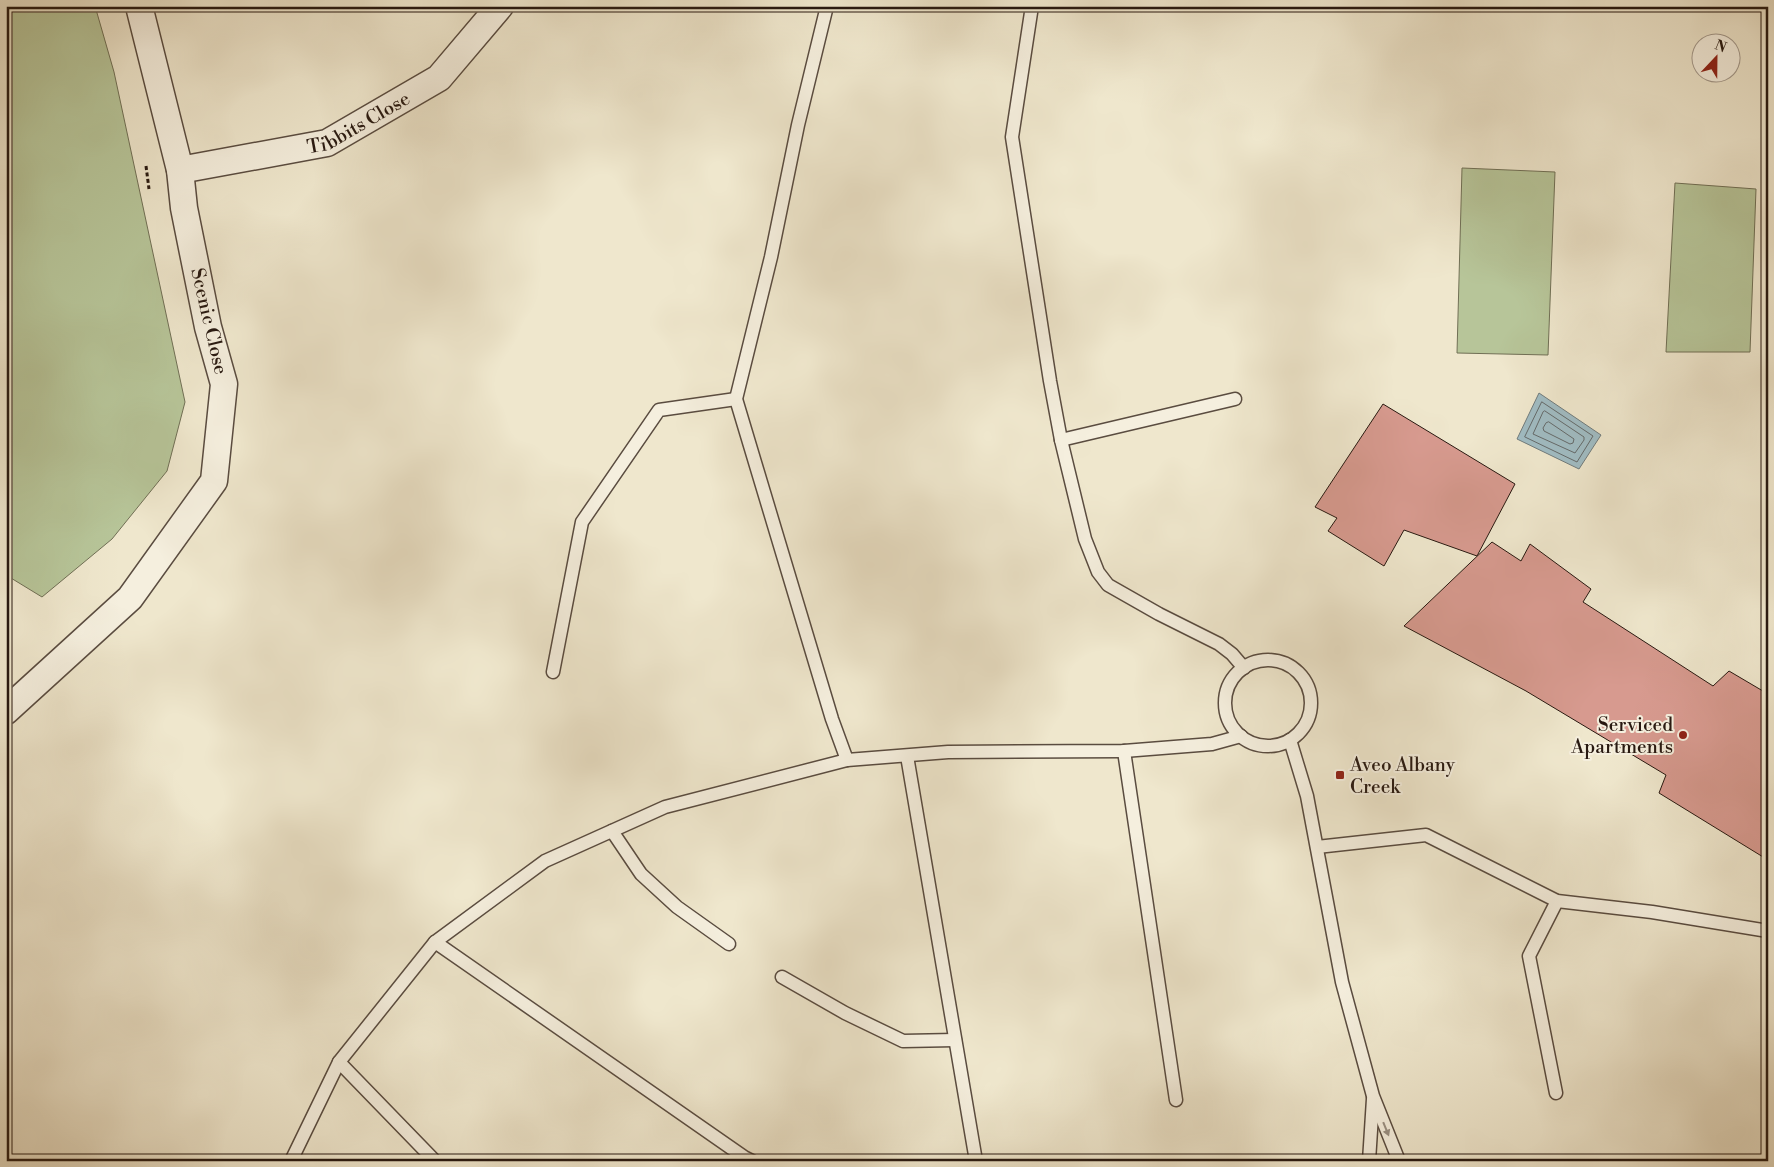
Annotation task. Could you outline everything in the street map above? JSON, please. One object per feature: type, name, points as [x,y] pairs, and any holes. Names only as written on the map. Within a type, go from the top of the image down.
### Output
[{"type":"street","name":"Scenic Close","points":[[6,710],[130,598],[214,481],[224,384],[208,327],[184,208],[180,170],[139,6]]},
{"type":"street","name":"Tibbits Close","points":[[180,170],[327,143],[439,78],[500,6]]},
{"type":"lane","points":[[826,6],[798,125],[772,257],[736,399],[832,719],[847,760]]},
{"type":"lane","points":[[1032,6],[1012,137],[1050,381],[1061,440],[1085,539],[1098,572],[1108,585],[1219,644],[1232,654],[1244,668]]},
{"type":"lane","points":[[553,672],[582,522],[659,410],[736,399]]},
{"type":"lane","points":[[1061,440],[1235,399]]},
{"type":"lane","points":[[1276,661],[1288,666],[1302,678],[1308,689],[1311,708],[1304,726],[1296,736],[1276,745],[1254,744],[1241,736],[1231,725],[1228,718],[1226,697],[1230,683],[1244,668],[1256,662],[1276,661]]},
{"type":"lane","points":[[291,1161],[339,1062],[435,942],[545,861],[665,807],[847,760],[948,752],[1124,751],[1212,744],[1241,736]]},
{"type":"lane","points":[[1290,740],[1307,796],[1342,982],[1373,1096],[1400,1161]]},
{"type":"lane","points":[[1124,751],[1176,1100]]},
{"type":"lane","points":[[907,756],[976,1161]]},
{"type":"lane","points":[[612,831],[641,874],[677,907],[729,944]]},
{"type":"lane","points":[[1317,847],[1426,835],[1557,901],[1652,912],[1768,931]]},
{"type":"lane","points":[[1556,1093],[1529,956],[1557,901]]},
{"type":"lane","points":[[435,942],[752,1161]]},
{"type":"lane","points":[[782,976],[845,1014],[903,1041],[956,1040]]},
{"type":"lane","points":[[339,1062],[435,1161]]},
{"type":"lane","points":[[1369,1161],[1373,1096]]},
{"type":"green space","points":[[6,6],[95,6],[114,72],[185,402],[167,471],[112,539],[42,597],[6,575]]},
{"type":"green space","points":[[1462,168],[1555,172],[1548,355],[1457,353]]},
{"type":"green space","points":[[1675,183],[1756,189],[1750,352],[1666,352]]},
{"type":"water","points":[[1539,393],[1601,435],[1579,469],[1517,439]]},
{"type":"building","points":[[1383,404],[1515,484],[1477,556],[1404,530],[1384,566],[1328,531],[1337,518],[1315,507]]},
{"type":"building","name":"Serviced Apartments","points":[[1492,542],[1521,561],[1530,544],[1591,589],[1583,602],[1713,686],[1729,671],[1768,694],[1768,860],[1659,793],[1666,775],[1526,691],[1404,626]]},
{"type":"place","name":"Serviced Apartments","points":[[1683,735]]},
{"type":"place","name":"Aveo Albany Creek","points":[[1340,775]]}]
